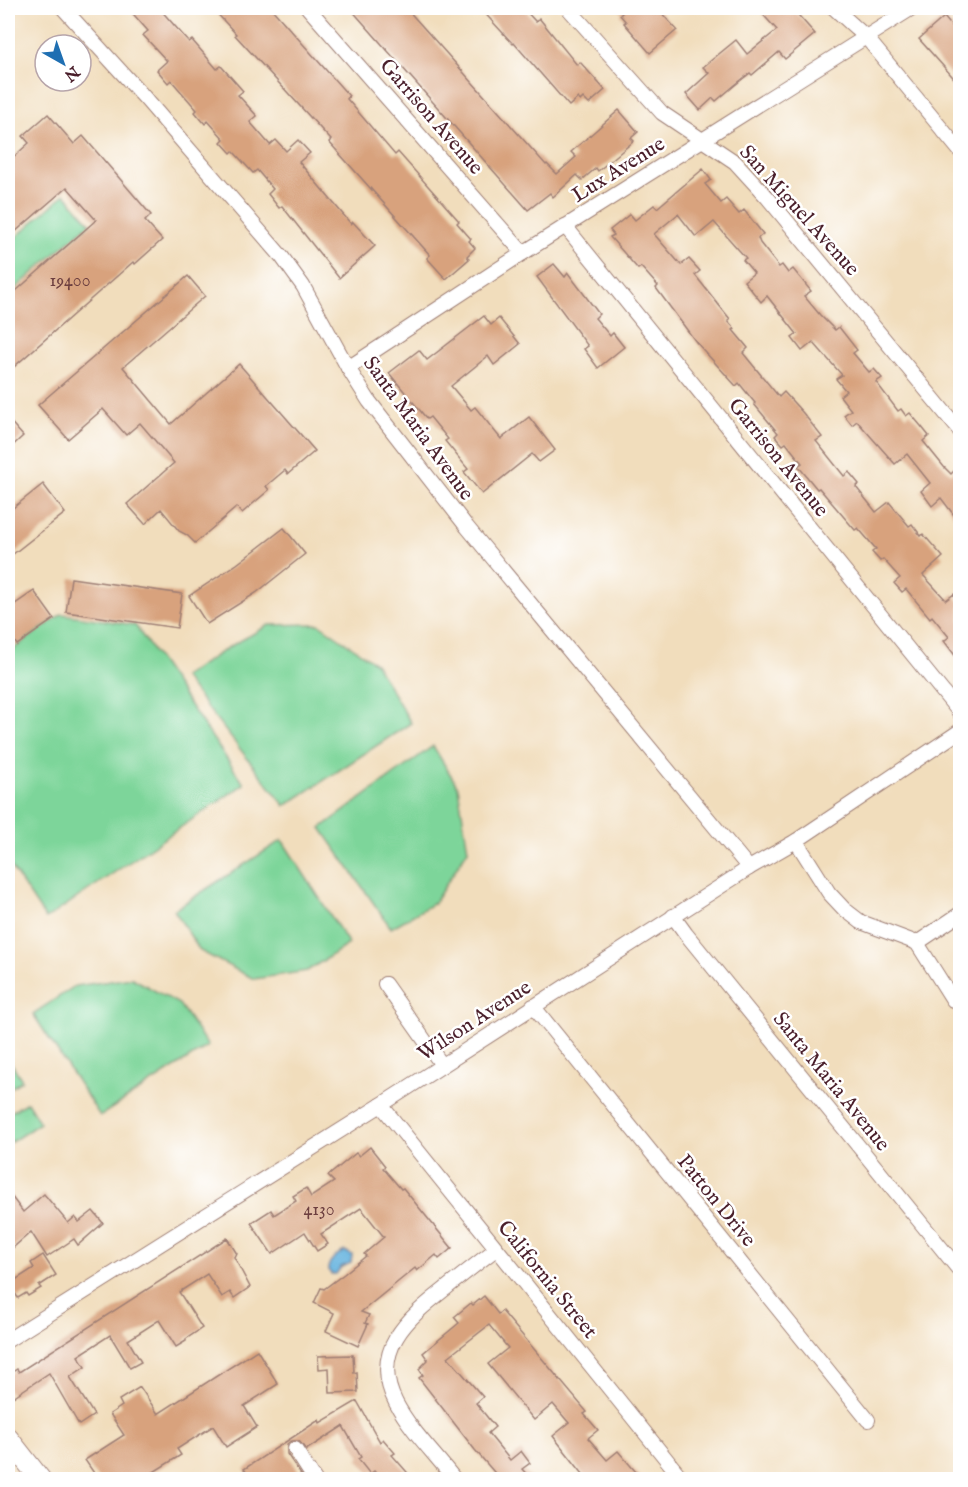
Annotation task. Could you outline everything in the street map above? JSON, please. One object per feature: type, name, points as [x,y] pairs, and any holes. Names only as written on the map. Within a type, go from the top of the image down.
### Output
[{"type":"main road","points":[[8,1438],[41,1479]]},
{"type":"street","name":"Santa Maria Avenue","points":[[63,8],[282,256],[303,286],[369,401],[474,536],[749,868]]},
{"type":"street","name":"Garrison Avenue","points":[[308,8],[524,253]]},
{"type":"street","name":"San Miguel Avenue","points":[[568,8],[662,113],[735,162],[767,197],[960,431]]},
{"type":"street","points":[[834,8],[866,37],[960,152]]},
{"type":"street","name":"Lux Avenue","points":[[348,368],[566,226],[912,8]]},
{"type":"street","name":"Garrison Avenue","points":[[566,226],[960,713]]},
{"type":"street","name":"Wilson Avenue","points":[[8,1340],[381,1105],[673,916],[796,841],[960,731]]},
{"type":"street","points":[[796,841],[829,893],[844,909],[861,922],[917,943],[953,1000]]},
{"type":"street","points":[[917,943],[960,914]]},
{"type":"street","name":"Santa Maria Avenue","points":[[673,916],[960,1271]]},
{"type":"street","points":[[385,984],[442,1065]]},
{"type":"street","name":"Patton Drive","points":[[533,1006],[868,1420]]},
{"type":"street","name":"California Street","points":[[381,1105],[683,1479]]},
{"type":"street","points":[[455,1479],[412,1426],[395,1400],[388,1375],[390,1350],[395,1337],[414,1314],[496,1249]]},
{"type":"street","points":[[295,1449],[315,1479]]},
{"type":"green space","points":[[65,194],[90,223],[8,295],[8,244]]},
{"type":"green space","points":[[62,614],[135,625],[244,784],[46,919],[8,862],[8,653]]},
{"type":"green space","points":[[319,624],[375,663],[411,723],[285,806],[183,677],[229,647],[269,625]]},
{"type":"green space","points":[[433,746],[458,787],[468,850],[434,903],[391,928],[321,828]]},
{"type":"green space","points":[[282,840],[349,944],[307,971],[254,979],[200,951],[174,910]]},
{"type":"green space","points":[[132,978],[179,1004],[208,1046],[100,1116],[33,1014],[75,986]]},
{"type":"green space","points":[[8,1058],[22,1080],[8,1090]]},
{"type":"green space","points":[[27,1102],[40,1123],[8,1144],[8,1114]]},
{"type":"water","points":[[345,1251],[352,1255],[351,1263],[341,1267],[336,1274],[331,1274],[328,1270],[331,1261]]},
{"type":"building","points":[[128,8],[159,8],[189,42],[192,40],[217,69],[221,66],[243,91],[238,95],[257,116],[250,122],[270,145],[276,140],[286,151],[298,140],[310,153],[299,162],[351,224],[353,222],[375,246],[339,278],[282,206],[279,208],[268,194],[273,189],[257,170],[253,173],[233,151],[231,153],[221,142],[224,139],[208,121],[205,124],[195,112],[197,110],[171,80],[168,83],[157,70],[167,61],[143,35],[148,31]]},
{"type":"building","points":[[212,8],[271,8],[349,96],[347,99],[395,155],[398,152],[459,221],[457,223],[471,239],[469,241],[475,248],[467,256],[469,259],[446,279],[427,258],[430,255],[329,142],[331,140]]},
{"type":"building","points":[[350,8],[406,8],[546,165],[557,174],[576,157],[571,152],[619,110],[638,132],[631,138],[634,141],[598,171],[596,168],[582,180],[577,175],[553,197],[550,193],[528,210]]},
{"type":"building","points":[[480,8],[523,8],[536,22],[539,18],[577,65],[580,62],[605,90],[589,104],[583,98],[580,101],[578,98],[569,106]]},
{"type":"building","points":[[618,8],[657,8],[677,30],[650,53],[624,23],[626,22]]},
{"type":"building","points":[[757,8],[792,8],[815,34],[785,59],[779,52],[752,75],[750,73],[716,101],[713,98],[700,110],[686,94],[709,73],[703,67],[736,40],[747,54],[777,30]]},
{"type":"building","points":[[944,17],[960,36],[960,85],[919,39]]},
{"type":"building","points":[[48,114],[74,144],[83,136],[151,215],[145,221],[162,240],[135,264],[133,262],[8,372],[8,298],[96,220],[67,187],[8,238],[8,162],[29,143],[23,136]]},
{"type":"building","points":[[703,169],[711,180],[705,184],[721,203],[726,199],[739,214],[744,210],[763,234],[758,238],[760,243],[779,267],[782,265],[788,273],[793,269],[811,291],[804,296],[835,330],[839,327],[857,350],[853,353],[869,372],[874,369],[882,378],[876,382],[898,411],[901,409],[906,416],[910,413],[921,426],[929,436],[923,441],[944,467],[951,474],[960,465],[960,523],[941,498],[932,506],[921,491],[930,483],[907,454],[895,464],[857,421],[852,425],[844,415],[851,410],[840,396],[846,391],[836,379],[842,375],[813,342],[802,351],[792,338],[797,334],[767,296],[761,302],[744,281],[754,273],[743,260],[746,258],[714,222],[696,237],[678,214],[654,234],[681,265],[689,259],[700,271],[695,275],[730,319],[728,321],[735,329],[733,330],[748,348],[743,353],[779,397],[784,392],[803,413],[822,437],[816,441],[844,476],[849,472],[859,484],[856,487],[876,512],[889,502],[909,526],[912,524],[921,536],[923,534],[943,557],[923,575],[946,600],[954,594],[960,603],[960,662],[944,641],[949,637],[932,616],[930,618],[906,589],[902,592],[894,583],[900,578],[883,559],[880,561],[872,552],[876,549],[858,528],[855,530],[819,488],[817,489],[798,466],[802,463],[786,443],[783,445],[775,436],[778,433],[739,383],[736,386],[696,342],[656,288],[658,286],[641,267],[638,269],[610,237],[614,235],[610,230],[630,214],[635,220],[654,205],[657,208]]},
{"type":"building","points":[[554,264],[565,277],[568,273],[599,314],[595,318],[610,336],[613,333],[624,347],[598,368],[584,349],[588,346],[537,277]]},
{"type":"building","points":[[188,276],[205,296],[123,367],[171,424],[239,364],[315,451],[288,474],[285,470],[266,486],[269,490],[242,513],[237,507],[195,543],[179,531],[161,509],[145,524],[127,504],[174,463],[140,423],[126,435],[103,409],[68,439],[38,405]]},
{"type":"building","points":[[484,316],[491,325],[499,318],[520,344],[494,365],[488,356],[451,386],[471,410],[475,407],[501,439],[529,417],[555,450],[539,462],[532,454],[482,494],[464,472],[468,469],[445,441],[448,439],[430,417],[427,419],[389,373],[419,350],[427,360]]},
{"type":"building","points":[[8,419],[23,436],[8,450]]},
{"type":"building","points":[[43,484],[65,513],[8,558],[8,512]]},
{"type":"building","points":[[284,528],[305,554],[256,593],[207,624],[189,596],[237,564]]},
{"type":"building","points":[[71,578],[182,594],[177,628],[66,612]]},
{"type":"building","points":[[34,591],[54,619],[17,645],[8,632],[8,609]]},
{"type":"building","points":[[370,1147],[385,1166],[383,1168],[401,1189],[403,1188],[452,1248],[439,1259],[436,1255],[417,1271],[415,1268],[361,1312],[369,1315],[365,1323],[368,1324],[358,1346],[326,1331],[334,1313],[314,1303],[321,1288],[324,1289],[344,1274],[384,1237],[361,1208],[321,1234],[328,1244],[317,1251],[305,1232],[272,1254],[251,1223],[271,1210],[274,1215],[296,1201],[293,1196],[306,1188],[311,1197],[334,1182],[328,1176],[356,1153],[359,1156]]},
{"type":"building","points":[[8,1192],[23,1212],[44,1194],[68,1223],[75,1217],[79,1222],[93,1211],[103,1223],[78,1245],[74,1239],[47,1257],[31,1232],[8,1252]]},
{"type":"building","points":[[227,1238],[237,1254],[234,1257],[250,1287],[234,1298],[230,1292],[222,1297],[207,1274],[179,1292],[202,1328],[186,1341],[176,1347],[159,1320],[128,1340],[141,1362],[130,1368],[110,1335],[78,1356],[85,1367],[70,1377],[94,1415],[79,1425],[49,1373],[13,1397],[8,1389],[8,1375],[17,1369],[19,1372]]},
{"type":"building","points":[[43,1255],[56,1275],[28,1296],[26,1293],[18,1298],[9,1284],[34,1268],[31,1263]]},
{"type":"building","points":[[484,1296],[498,1314],[502,1311],[587,1412],[584,1414],[598,1430],[588,1438],[607,1460],[618,1451],[642,1479],[587,1479],[553,1436],[569,1423],[553,1404],[534,1420],[488,1364],[508,1348],[489,1325],[448,1357],[483,1397],[476,1403],[495,1427],[488,1433],[510,1460],[521,1451],[530,1463],[522,1469],[531,1479],[500,1479],[419,1378],[423,1375],[419,1369],[428,1360],[423,1353],[459,1323],[454,1317]]},
{"type":"building","points":[[257,1350],[278,1384],[244,1406],[257,1427],[226,1447],[213,1426],[177,1449],[181,1455],[144,1478],[141,1474],[132,1479],[98,1479],[85,1460],[124,1435],[110,1414],[122,1406],[119,1400],[140,1387],[158,1414]]},
{"type":"building","points":[[353,1355],[358,1392],[330,1393],[329,1368],[319,1369],[318,1356]]},
{"type":"building","points":[[357,1401],[380,1442],[383,1439],[395,1453],[392,1455],[413,1479],[381,1479],[374,1471],[370,1474],[358,1459],[361,1457],[343,1426],[306,1450],[299,1441],[291,1441],[287,1444],[287,1454],[304,1479],[251,1479],[244,1469],[319,1420],[320,1423]]}]
